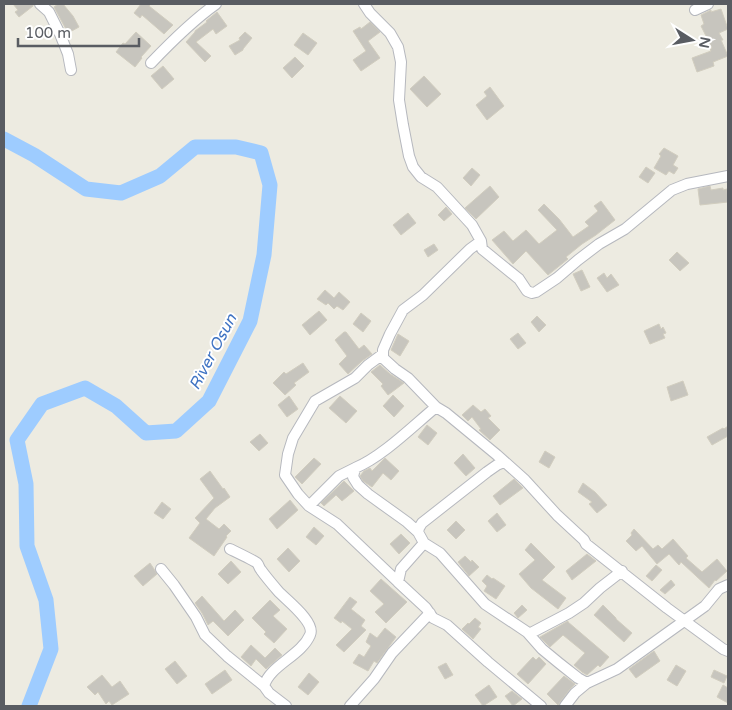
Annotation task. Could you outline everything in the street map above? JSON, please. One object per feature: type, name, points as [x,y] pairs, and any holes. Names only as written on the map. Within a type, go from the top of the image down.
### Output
[{"type":"street","points":[[40,4],[49,12],[57,26],[68,54],[71,70]]},
{"type":"street","points":[[151,63],[177,36],[216,4]]},
{"type":"street","points":[[364,4],[370,13],[390,33],[398,47],[401,62],[399,100],[409,156],[413,167],[421,177],[447,196],[472,225],[481,241],[482,249],[519,279],[527,291],[536,292],[557,278],[599,244],[625,229],[672,190],[687,184],[728,176]]},
{"type":"street","points":[[695,10],[708,4]]},
{"type":"street","points":[[481,241],[470,249],[423,295],[403,310],[383,350],[383,358],[394,369],[408,378],[436,407],[446,413],[524,480],[586,544],[684,621],[728,651]]},
{"type":"street","points":[[383,354],[355,378],[315,401],[292,438],[285,475],[298,494],[310,506],[337,524],[433,618],[447,625],[488,662],[542,706]]},
{"type":"street","points":[[310,506],[339,476],[366,464],[436,407]]},
{"type":"street","points":[[418,532],[422,523],[486,472],[504,462]]},
{"type":"street","points":[[355,468],[353,477],[358,485],[418,532],[424,543],[440,553],[485,604],[529,634],[542,649],[587,683]]},
{"type":"street","points":[[398,582],[401,568],[424,543]]},
{"type":"street","points":[[230,549],[257,563],[267,578],[295,606],[311,628],[310,637],[296,653],[269,677],[264,686]]},
{"type":"street","points":[[161,569],[196,617],[205,635],[227,656],[264,686],[269,694],[286,706]]},
{"type":"street","points":[[529,634],[570,613],[622,571]]},
{"type":"street","points":[[564,706],[587,683],[617,670],[705,606],[720,589],[728,585]]},
{"type":"street","points":[[350,706],[374,679],[392,653],[430,613]]},
{"type":"building","points":[[13,4],[33,4],[33,6],[19,17],[15,12],[18,10]]},
{"type":"building","points":[[58,4],[63,4],[79,27],[68,33],[54,7]]},
{"type":"building","points":[[141,4],[151,4],[149,6],[173,25],[164,34],[142,15],[140,18],[134,13]]},
{"type":"building","points":[[721,9],[728,29],[719,33],[728,56],[713,62],[714,66],[697,72],[692,58],[711,51],[710,49],[712,48],[701,26],[704,24],[701,15],[711,10],[711,12]]},
{"type":"building","points":[[217,12],[227,26],[216,34],[213,29],[196,42],[211,56],[205,62],[186,42],[195,31]]},
{"type":"building","points":[[370,22],[380,32],[368,41],[380,58],[361,71],[353,60],[366,51],[353,31],[360,27],[361,29]]},
{"type":"building","points":[[136,32],[151,46],[135,67],[116,52]]},
{"type":"building","points":[[245,32],[252,38],[243,50],[235,55],[229,46],[240,40],[239,38]]},
{"type":"building","points":[[303,33],[317,43],[308,55],[294,45]]},
{"type":"building","points":[[295,57],[304,66],[292,78],[283,68]]},
{"type":"building","points":[[163,66],[174,79],[162,89],[151,76]]},
{"type":"building","points":[[424,76],[441,94],[427,107],[410,89]]},
{"type":"building","points":[[490,87],[504,106],[487,120],[476,105],[487,96],[484,92]]},
{"type":"building","points":[[664,148],[678,156],[673,165],[678,168],[674,174],[669,171],[666,175],[654,168],[661,156],[659,154]]},
{"type":"building","points":[[646,167],[655,173],[648,183],[639,177]]},
{"type":"building","points":[[472,168],[480,175],[471,186],[463,178]]},
{"type":"building","points":[[490,186],[499,197],[476,219],[465,208]]},
{"type":"building","points":[[710,186],[711,190],[727,189],[728,202],[700,205],[698,189]]},
{"type":"building","points":[[601,201],[615,220],[566,257],[568,259],[548,275],[526,251],[513,264],[492,240],[504,231],[513,241],[526,230],[539,244],[557,230],[538,210],[544,204],[573,237],[589,226],[585,222],[598,211],[594,206]]},
{"type":"building","points":[[446,207],[452,214],[444,221],[438,215]]},
{"type":"building","points":[[408,213],[416,223],[401,235],[393,225]]},
{"type":"building","points":[[434,244],[438,250],[428,257],[424,250]]},
{"type":"building","points":[[677,252],[689,263],[680,271],[669,260]]},
{"type":"building","points":[[582,270],[590,287],[581,291],[573,274]]},
{"type":"building","points":[[604,273],[607,278],[611,274],[619,285],[607,292],[597,278]]},
{"type":"building","points":[[325,290],[334,298],[339,292],[350,302],[343,310],[337,306],[334,309],[328,303],[326,305],[317,299]]},
{"type":"building","points":[[319,311],[327,320],[310,335],[302,325]]},
{"type":"building","points":[[361,313],[371,321],[363,332],[353,324]]},
{"type":"building","points":[[537,316],[546,325],[539,332],[531,322]]},
{"type":"building","points":[[659,324],[666,333],[663,334],[665,338],[650,344],[644,331]]},
{"type":"building","points":[[344,332],[359,349],[364,345],[372,354],[348,374],[339,364],[347,356],[335,340]]},
{"type":"building","points":[[518,333],[526,343],[518,349],[510,339]]},
{"type":"building","points":[[398,334],[409,341],[400,356],[391,350]]},
{"type":"building","points":[[303,363],[309,372],[294,383],[296,385],[285,395],[273,383],[284,372],[286,374]]},
{"type":"building","points":[[380,365],[404,383],[388,395],[381,386],[383,384],[371,372]]},
{"type":"building","points":[[683,381],[688,395],[671,401],[667,387]]},
{"type":"building","points":[[393,395],[404,406],[394,417],[383,406]]},
{"type":"building","points":[[289,396],[298,409],[287,417],[278,405]]},
{"type":"building","points":[[340,396],[357,411],[346,423],[329,408]]},
{"type":"building","points":[[473,405],[481,412],[485,409],[491,416],[488,418],[500,430],[490,440],[479,430],[481,429],[472,417],[468,421],[462,415]]},
{"type":"building","points":[[427,425],[437,433],[428,445],[418,437]]},
{"type":"building","points":[[728,426],[728,436],[712,445],[707,437]]},
{"type":"building","points":[[260,434],[268,443],[259,451],[250,442]]},
{"type":"building","points":[[545,451],[555,457],[549,468],[539,462]]},
{"type":"building","points":[[463,454],[475,468],[466,476],[454,463]]},
{"type":"building","points":[[314,458],[321,464],[302,484],[295,477]]},
{"type":"building","points":[[385,458],[399,471],[391,480],[383,473],[372,487],[363,481],[360,476],[364,471],[370,468],[372,471]]},
{"type":"building","points":[[210,471],[230,497],[215,508],[206,519],[219,529],[224,524],[231,531],[214,556],[189,538],[200,523],[195,518],[214,498],[200,479]]},
{"type":"building","points":[[514,479],[523,488],[500,505],[493,496]]},
{"type":"building","points":[[344,481],[354,491],[342,501],[336,495],[324,506],[321,503]]},
{"type":"building","points":[[583,483],[607,505],[597,513],[589,504],[592,502],[578,492]]},
{"type":"building","points":[[290,500],[298,510],[277,529],[269,519]]},
{"type":"building","points":[[162,502],[171,509],[163,519],[154,513]]},
{"type":"building","points":[[497,513],[506,525],[497,532],[488,521]]},
{"type":"building","points":[[456,521],[465,530],[456,539],[447,530]]},
{"type":"building","points":[[314,527],[324,536],[316,545],[306,537]]},
{"type":"building","points":[[634,529],[653,549],[658,545],[662,549],[673,539],[688,556],[686,558],[702,572],[717,559],[727,571],[715,580],[709,588],[681,562],[679,565],[669,554],[657,564],[642,546],[636,551],[626,541],[632,535],[631,533]]},
{"type":"building","points":[[401,534],[410,543],[399,554],[390,544]]},
{"type":"building","points":[[531,543],[555,567],[542,580],[566,598],[558,609],[531,588],[519,574],[535,560],[525,550]]},
{"type":"building","points":[[288,548],[300,561],[289,572],[277,559]]},
{"type":"building","points":[[587,554],[596,561],[572,580],[566,571]]},
{"type":"building","points":[[465,556],[479,567],[469,576],[458,562]]},
{"type":"building","points":[[231,561],[241,572],[228,584],[218,574]]},
{"type":"building","points":[[150,563],[157,574],[143,586],[134,576]]},
{"type":"building","points":[[656,565],[662,570],[652,581],[646,576]]},
{"type":"building","points":[[487,575],[505,586],[496,599],[484,591],[487,586],[482,581]]},
{"type":"building","points":[[381,579],[407,602],[386,623],[375,612],[384,604],[370,591]]},
{"type":"building","points":[[671,580],[675,585],[665,594],[660,590]]},
{"type":"building","points":[[202,596],[224,621],[235,610],[244,620],[228,636],[213,621],[208,625],[195,603]]},
{"type":"building","points":[[350,597],[357,602],[351,609],[365,620],[361,626],[366,630],[344,652],[336,645],[352,629],[342,621],[341,623],[334,618]]},
{"type":"building","points":[[270,600],[280,610],[273,616],[287,629],[274,643],[264,634],[266,632],[252,618]]},
{"type":"building","points":[[522,605],[527,610],[518,618],[514,613]]},
{"type":"building","points":[[603,605],[632,633],[624,642],[594,615]]},
{"type":"building","points":[[475,618],[481,623],[478,627],[481,629],[473,639],[462,629]]},
{"type":"building","points":[[568,621],[609,657],[600,667],[598,665],[587,675],[574,665],[585,653],[563,635],[550,647],[540,637]]},
{"type":"building","points":[[385,628],[396,637],[377,663],[374,661],[368,671],[353,663],[359,654],[364,657],[371,646],[366,642],[370,633],[377,638]]},
{"type":"building","points":[[251,645],[265,658],[275,648],[282,655],[266,669],[256,659],[251,666],[241,657]]},
{"type":"building","points":[[654,651],[660,661],[636,678],[629,669]]},
{"type":"building","points":[[533,657],[536,660],[539,657],[546,664],[528,684],[517,674]]},
{"type":"building","points":[[175,661],[187,676],[177,684],[165,669]]},
{"type":"building","points":[[446,663],[453,675],[445,679],[438,667]]},
{"type":"building","points":[[676,665],[686,671],[677,686],[667,680]]},
{"type":"building","points":[[225,670],[232,680],[212,694],[205,684]]},
{"type":"building","points":[[714,670],[727,676],[724,683],[711,677]]},
{"type":"building","points":[[309,673],[319,682],[308,695],[298,687]]},
{"type":"building","points":[[102,675],[112,687],[120,681],[129,694],[112,705],[109,701],[106,704],[98,692],[95,695],[87,687]]},
{"type":"building","points":[[564,676],[575,684],[558,705],[547,694]]},
{"type":"building","points":[[489,685],[497,697],[483,706],[475,695]]},
{"type":"building","points":[[723,685],[728,688],[728,703],[717,697]]},
{"type":"building","points":[[512,691],[522,699],[513,706],[505,696]]},
{"type":"waterway","name":"River Osun","points":[[4,139],[34,155],[86,189],[121,193],[160,176],[195,147],[236,147],[261,153],[270,185],[264,255],[250,321],[209,401],[176,431],[146,433],[116,406],[85,388],[42,404],[17,440],[26,484],[27,546],[46,600],[51,649],[29,706]]}]
